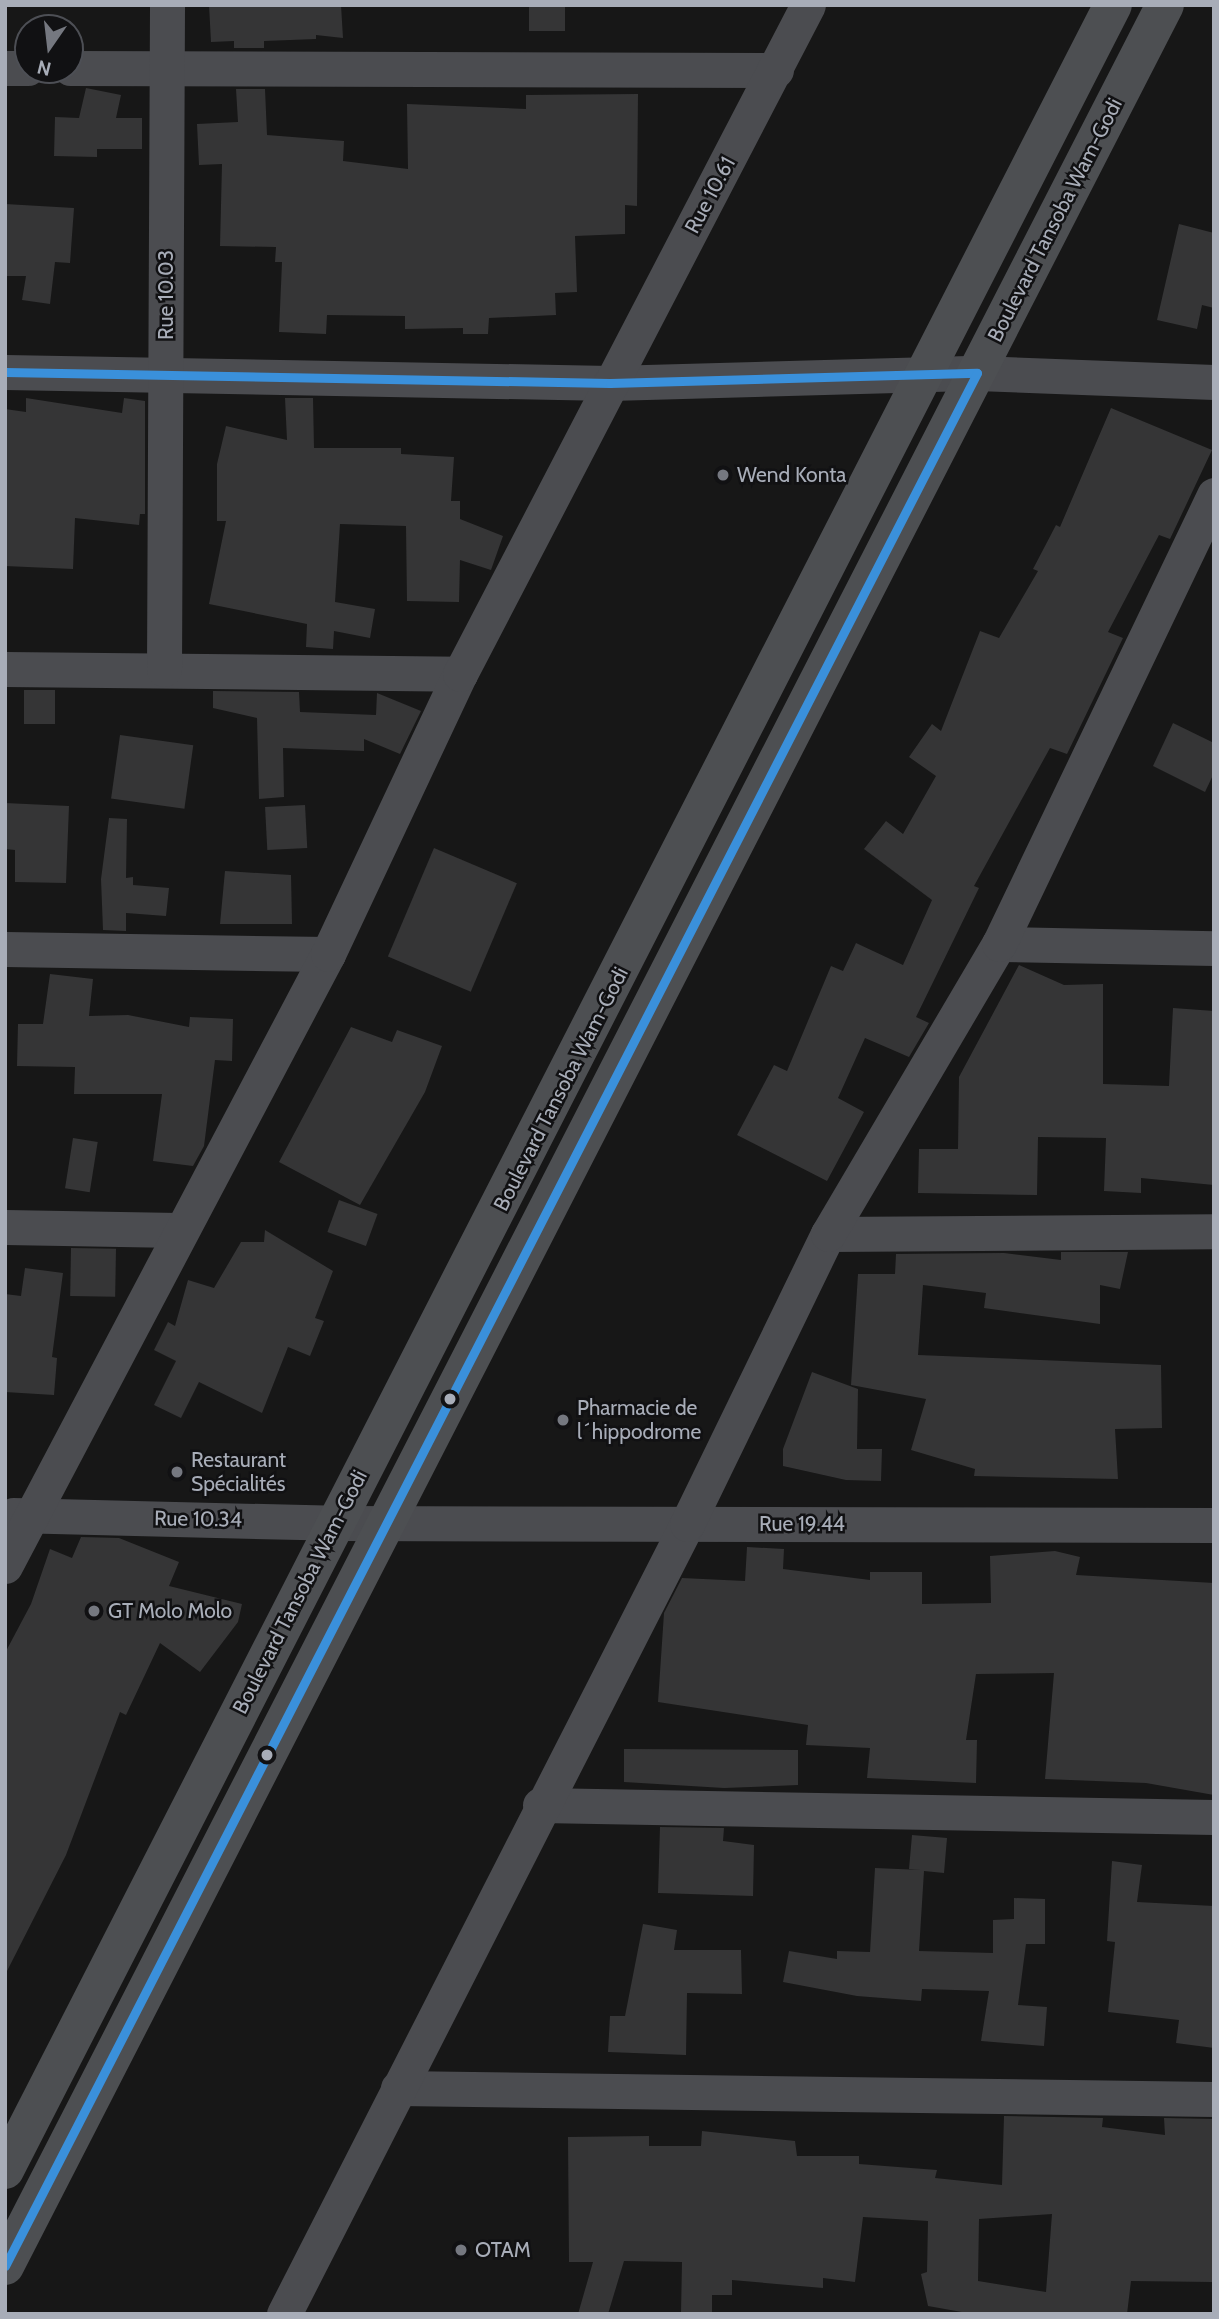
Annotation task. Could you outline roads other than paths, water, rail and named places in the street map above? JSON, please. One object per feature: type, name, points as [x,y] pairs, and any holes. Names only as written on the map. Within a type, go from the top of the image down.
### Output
[{"type":"main road","name":"Boulevard Tansoba Wam-Godi","points":[[5,2170],[1113,5]]},
{"type":"main road","name":"Boulevard Tansoba Wam-Godi","points":[[5,2266],[391,1523],[1165,5]]},
{"type":"street","name":"Rue 10.03","points":[[164,669],[167,5]]},
{"type":"street","name":"Rue 10.61","points":[[5,1566],[19,1515],[328,954],[460,674],[808,5]]},
{"type":"street","points":[[84,68],[776,70]]},
{"type":"street","points":[[5,372],[610,383],[923,377],[977,373],[1214,382]]},
{"type":"street","points":[[284,2314],[540,1805],[687,1524],[828,1234],[999,944],[1214,495]]},
{"type":"street","points":[[5,669],[460,674]]},
{"type":"street","points":[[999,944],[1214,948]]},
{"type":"street","points":[[5,949],[328,954]]},
{"type":"street","points":[[5,1227],[178,1230]]},
{"type":"street","points":[[828,1234],[1214,1231]]},
{"type":"street","name":"Rue 10.34","points":[[19,1515],[391,1523]]},
{"type":"street","name":"Rue 19.44","points":[[391,1523],[1214,1525]]},
{"type":"street","points":[[540,1805],[1214,1817]]},
{"type":"street","points":[[398,2088],[1214,2099]]},
{"type":"place","name":"Wend Konta","points":[[723,475]]},
{"type":"place","name":"Pharmacie de l´hippodrome","points":[[563,1420]]},
{"type":"place","name":"Restaurant Spécialités","points":[[177,1472]]},
{"type":"place","name":"GT Molo Molo","points":[[94,1611]]},
{"type":"place","name":"OTAM","points":[[461,2250]]}]
